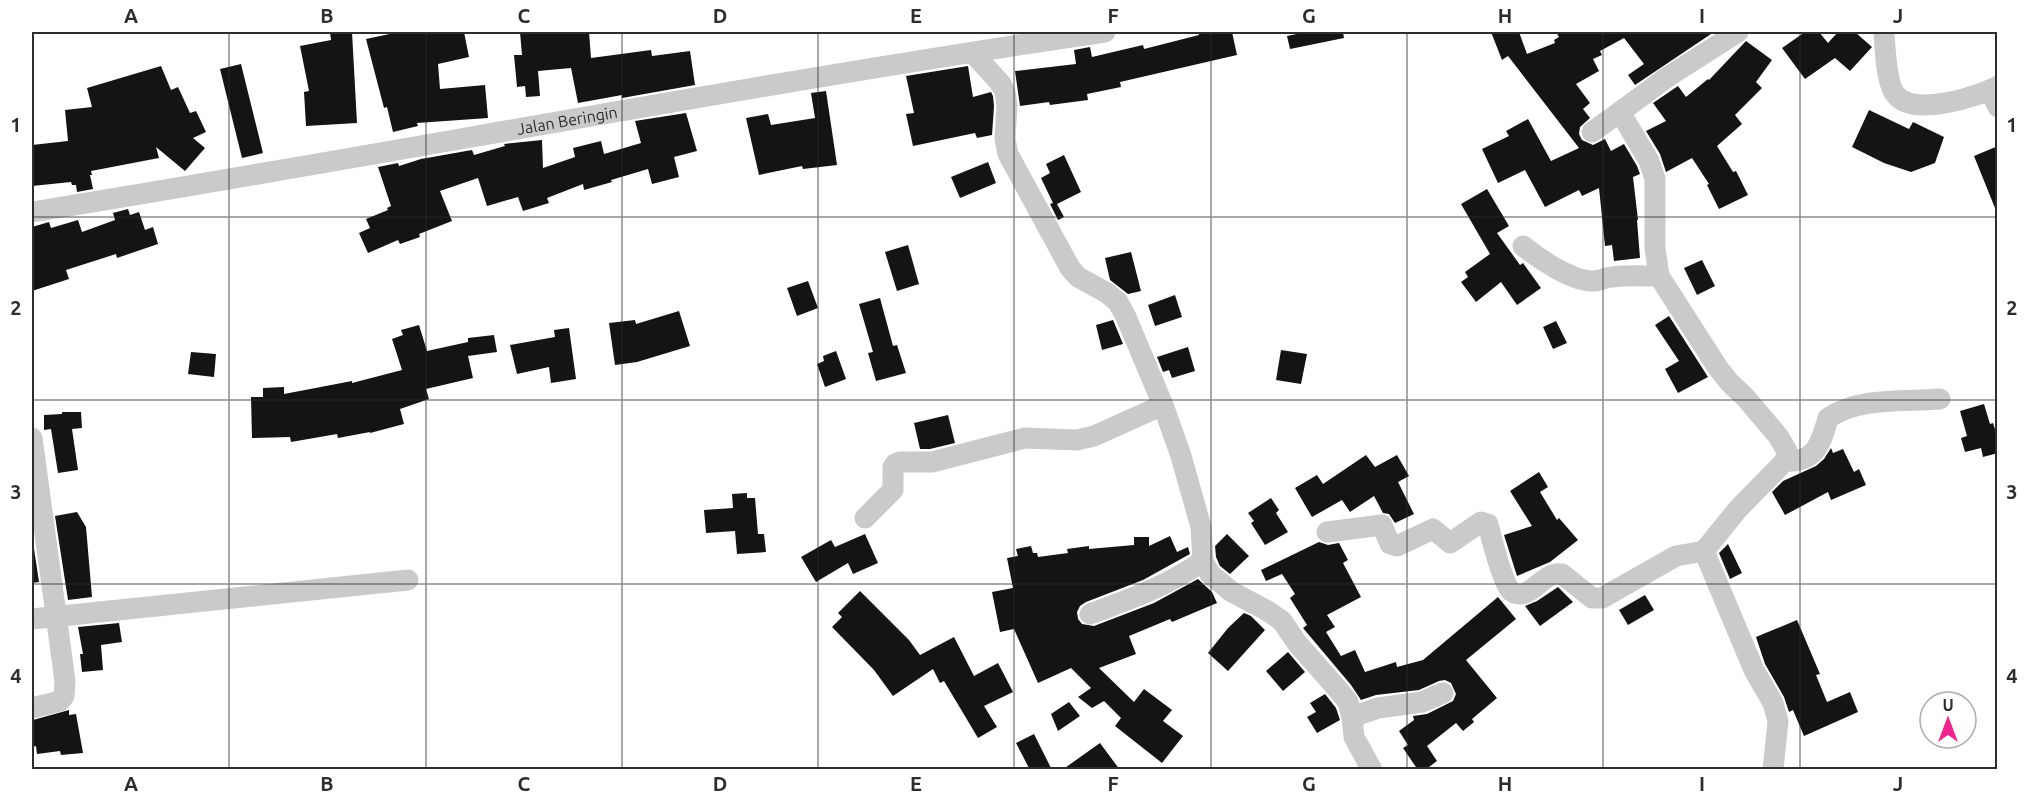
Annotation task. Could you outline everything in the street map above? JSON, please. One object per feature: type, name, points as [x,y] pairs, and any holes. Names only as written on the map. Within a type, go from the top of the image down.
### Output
[{"type":"street","name":"Jalan Beringin","points":[[32,213],[385,154],[555,121],[1105,32]]},
{"type":"street","points":[[1592,132],[1666,78],[1738,32]]},
{"type":"street","points":[[1884,32],[1891,86],[1896,96],[1903,101],[1914,105],[1931,105],[1995,94]]},
{"type":"street","points":[[973,53],[1001,84],[1005,92],[1007,105],[1005,139],[1008,154],[1070,268],[1078,277],[1107,293],[1118,302],[1163,405],[1181,456],[1201,527],[1203,561],[1210,574],[1220,583],[1282,621],[1297,643],[1348,702],[1354,737],[1372,770]]},
{"type":"street","points":[[1327,532],[1382,525],[1390,544],[1397,546],[1433,529],[1450,543],[1481,522],[1485,522],[1488,524],[1510,591],[1524,594],[1557,573],[1562,574],[1596,599],[1602,598],[1676,556],[1704,551],[1738,509],[1785,461],[1787,452],[1783,442],[1718,368],[1659,276],[1655,248],[1655,179],[1649,161],[1620,112]]},
{"type":"street","points":[[1523,246],[1534,255],[1565,272],[1595,282],[1611,277],[1659,276]]},
{"type":"street","points":[[1785,461],[1797,462],[1809,456],[1822,440],[1828,418],[1847,407],[1874,402],[1940,399]]},
{"type":"street","points":[[865,518],[893,490],[893,467],[900,462],[932,462],[1024,438],[1077,440],[1094,436],[1163,405]]},
{"type":"street","points":[[32,438],[65,681],[64,696],[60,701],[52,705],[32,708]]},
{"type":"street","points":[[1704,551],[1754,670],[1773,703],[1778,721],[1773,770]]},
{"type":"street","points":[[1090,614],[1149,592],[1180,577],[1203,561]]},
{"type":"street","points":[[32,619],[408,580]]},
{"type":"street","points":[[1352,717],[1378,708],[1422,702],[1443,693]]},
{"type":"building","points":[[330,32],[352,32],[357,123],[306,126],[304,92],[309,91],[300,46],[331,40]]},
{"type":"building","points":[[399,32],[464,32],[469,57],[438,64],[440,89],[485,85],[488,118],[417,123],[418,126],[393,132],[387,107],[384,108],[366,39]]},
{"type":"building","points":[[520,32],[589,32],[591,58],[651,50],[652,56],[690,51],[695,85],[578,103],[571,68],[538,71],[540,96],[526,97],[525,86],[517,87],[514,55],[522,55]]},
{"type":"building","points":[[1198,32],[1232,32],[1237,55],[1120,82],[1121,87],[1087,94],[1088,100],[1020,106],[1015,71],[1076,64],[1074,50],[1090,47],[1092,57],[1143,45],[1144,49],[1199,35]]},
{"type":"building","points":[[1306,32],[1343,32],[1344,38],[1290,49],[1287,36]]},
{"type":"building","points":[[1491,32],[1519,32],[1527,54],[1555,43],[1554,40],[1559,37],[1556,32],[1714,32],[1635,85],[1628,75],[1644,64],[1624,38],[1600,51],[1602,55],[1593,59],[1599,71],[1576,84],[1590,103],[1583,109],[1590,118],[1580,127],[1579,134],[1582,140],[1593,145],[1605,139],[1611,151],[1624,144],[1640,174],[1633,177],[1640,258],[1614,261],[1612,245],[1605,246],[1599,188],[1582,196],[1579,190],[1545,207],[1525,170],[1498,183],[1482,149],[1509,136],[1506,131],[1528,119],[1551,161],[1579,148],[1508,56],[1502,60]]},
{"type":"building","points":[[1805,32],[1819,32],[1828,43],[1838,32],[1855,32],[1872,47],[1850,71],[1835,58],[1805,79],[1782,48]]},
{"type":"building","points":[[1746,41],[1772,60],[1756,82],[1762,88],[1735,115],[1742,124],[1717,146],[1733,172],[1736,171],[1748,195],[1719,209],[1707,185],[1709,184],[1692,158],[1666,172],[1660,154],[1646,131],[1666,121],[1653,103],[1678,86],[1686,97],[1709,80]]},
{"type":"building","points":[[241,64],[263,153],[242,158],[220,69]]},
{"type":"building","points":[[161,66],[171,90],[178,87],[190,113],[196,111],[206,132],[193,138],[205,148],[185,171],[156,147],[159,158],[91,171],[93,189],[77,192],[76,185],[72,185],[71,182],[32,186],[32,145],[68,141],[65,110],[92,107],[87,88]]},
{"type":"building","points":[[968,66],[973,97],[991,92],[993,96],[992,135],[977,138],[975,133],[913,146],[906,114],[914,113],[906,76]]},
{"type":"building","points":[[826,91],[837,165],[803,169],[802,166],[759,175],[746,118],[768,114],[771,125],[815,118],[811,93]]},
{"type":"building","points":[[1869,110],[1909,129],[1913,122],[1944,137],[1935,163],[1911,172],[1884,163],[1852,147]]},
{"type":"building","points":[[686,113],[697,151],[674,157],[679,177],[652,184],[648,169],[584,190],[583,184],[547,198],[549,203],[523,211],[518,197],[487,206],[478,178],[440,191],[452,221],[419,234],[420,237],[400,244],[398,240],[368,253],[359,233],[370,228],[366,219],[388,210],[387,208],[391,206],[378,167],[398,163],[399,166],[421,159],[472,150],[474,155],[505,146],[504,144],[542,140],[543,168],[575,157],[573,148],[601,141],[604,154],[641,143],[635,121]]},
{"type":"building","points":[[1998,146],[1998,213],[1997,213],[1974,156]]},
{"type":"building","points":[[1064,155],[1081,192],[1057,204],[1064,217],[1058,220],[1041,178],[1050,173],[1046,164]]},
{"type":"building","points":[[988,162],[996,183],[960,198],[951,177]]},
{"type":"building","points":[[1487,189],[1509,226],[1497,233],[1520,265],[1523,263],[1541,288],[1517,305],[1501,282],[1476,302],[1461,282],[1468,277],[1465,272],[1490,254],[1461,204]]},
{"type":"building","points":[[128,209],[130,215],[139,212],[145,230],[153,227],[158,244],[117,258],[116,254],[66,270],[69,279],[32,291],[32,227],[49,222],[51,228],[78,220],[82,232],[115,220],[113,213]]},
{"type":"building","points":[[908,245],[919,284],[897,291],[885,252]]},
{"type":"building","points":[[1131,252],[1141,291],[1128,294],[1110,280],[1105,258]]},
{"type":"building","points":[[1702,260],[1715,286],[1697,295],[1684,268]]},
{"type":"building","points":[[808,281],[818,308],[797,316],[787,288]]},
{"type":"building","points":[[1175,295],[1182,317],[1155,326],[1148,305]]},
{"type":"building","points":[[880,298],[893,346],[897,345],[906,373],[876,381],[868,353],[873,352],[859,304]]},
{"type":"building","points":[[679,311],[690,346],[637,362],[615,365],[609,323],[635,320],[636,324]]},
{"type":"building","points":[[1669,316],[1708,377],[1678,393],[1665,369],[1679,361],[1655,325]]},
{"type":"building","points":[[1113,320],[1123,344],[1102,350],[1096,325]]},
{"type":"building","points":[[1556,321],[1567,343],[1553,349],[1543,327]]},
{"type":"building","points":[[419,325],[427,351],[468,342],[468,338],[494,335],[497,352],[468,356],[473,378],[426,389],[429,399],[400,409],[404,424],[338,438],[337,434],[291,442],[290,437],[252,438],[251,397],[263,397],[263,388],[284,387],[284,394],[352,381],[352,383],[402,370],[392,339],[403,335],[401,330]]},
{"type":"building","points":[[569,328],[576,379],[551,383],[549,367],[517,374],[510,345],[555,337],[554,330]]},
{"type":"building","points":[[1188,347],[1195,371],[1172,378],[1169,370],[1163,372],[1157,357]]},
{"type":"building","points":[[1281,350],[1307,354],[1301,384],[1276,380]]},
{"type":"building","points":[[836,351],[846,379],[825,387],[817,364],[824,361],[823,356]]},
{"type":"building","points":[[191,352],[216,354],[214,377],[188,374]]},
{"type":"building","points":[[1984,404],[1990,424],[1993,423],[1998,439],[1998,453],[1983,457],[1981,448],[1965,452],[1961,438],[1967,436],[1960,411]]},
{"type":"building","points":[[62,412],[81,412],[82,428],[72,429],[78,470],[58,473],[51,429],[44,430],[44,415],[62,414]]},
{"type":"building","points":[[948,415],[955,443],[920,449],[914,423]]},
{"type":"building","points":[[1831,448],[1833,453],[1843,449],[1854,472],[1859,469],[1866,485],[1831,500],[1828,492],[1785,515],[1772,492],[1783,481],[1816,466]]},
{"type":"building","points":[[1366,455],[1375,467],[1397,455],[1409,476],[1398,482],[1414,514],[1395,523],[1389,514],[1383,513],[1374,496],[1350,512],[1342,500],[1312,517],[1295,488],[1317,475],[1323,484]]},
{"type":"building","points":[[1539,472],[1548,487],[1540,492],[1557,520],[1559,518],[1578,540],[1550,562],[1517,576],[1504,535],[1532,526],[1510,491]]},
{"type":"building","points":[[747,493],[747,498],[755,498],[758,534],[764,534],[766,552],[737,554],[735,531],[706,533],[704,510],[733,508],[732,494]]},
{"type":"building","points":[[1271,498],[1279,510],[1276,513],[1288,532],[1265,545],[1251,523],[1254,521],[1248,513]]},
{"type":"building","points":[[77,512],[86,527],[92,597],[68,600],[55,516]]},
{"type":"building","points":[[865,534],[878,563],[853,574],[848,563],[816,582],[801,557],[831,540],[835,547]]},
{"type":"building","points":[[1227,534],[1249,556],[1230,574],[1220,566],[1215,546]]},
{"type":"building","points":[[1170,536],[1177,552],[1188,547],[1190,554],[1143,580],[1086,602],[1077,612],[1082,624],[1094,626],[1154,603],[1198,579],[1212,592],[1217,603],[1172,622],[1170,619],[1129,636],[1136,654],[1099,668],[1134,702],[1144,689],[1172,710],[1163,721],[1183,736],[1162,763],[1115,726],[1121,718],[1104,701],[1092,708],[1078,697],[1091,688],[1071,668],[1038,683],[1014,629],[1000,632],[992,592],[1013,588],[1007,558],[1018,556],[1016,549],[1031,546],[1033,553],[1037,553],[1038,557],[1068,553],[1067,549],[1089,546],[1089,549],[1134,545],[1134,537],[1149,537],[1149,546]]},
{"type":"building","points":[[1319,542],[1328,545],[1339,543],[1348,560],[1343,563],[1361,597],[1327,615],[1335,627],[1326,632],[1341,656],[1355,650],[1365,672],[1396,662],[1397,667],[1423,660],[1498,597],[1516,619],[1466,660],[1497,698],[1472,719],[1474,722],[1463,731],[1456,723],[1427,746],[1437,761],[1425,770],[1418,770],[1403,748],[1408,745],[1399,731],[1414,720],[1413,716],[1427,714],[1453,701],[1456,694],[1451,683],[1445,680],[1439,681],[1419,690],[1376,695],[1361,700],[1303,628],[1307,625],[1290,598],[1295,594],[1282,574],[1266,581],[1261,570]]},
{"type":"building","points":[[32,543],[39,582],[32,583]]},
{"type":"building","points":[[1728,544],[1742,573],[1730,579],[1719,553]]},
{"type":"building","points":[[1558,587],[1573,602],[1540,626],[1525,606]]},
{"type":"building","points":[[860,591],[909,640],[920,655],[954,637],[974,676],[998,663],[1013,692],[984,706],[997,727],[978,738],[944,681],[940,683],[933,669],[893,696],[874,670],[832,627],[842,617],[838,613]]},
{"type":"building","points":[[1645,595],[1654,610],[1628,625],[1619,610]]},
{"type":"building","points":[[1244,613],[1251,616],[1265,630],[1228,671],[1208,653],[1228,628]]},
{"type":"building","points":[[1797,620],[1820,674],[1816,675],[1827,702],[1850,692],[1858,712],[1804,736],[1793,710],[1789,712],[1784,697],[1765,664],[1756,637]]},
{"type":"building","points":[[119,623],[122,642],[101,645],[103,670],[82,672],[80,654],[83,654],[78,627]]},
{"type":"building","points":[[1288,652],[1305,672],[1283,691],[1266,671]]},
{"type":"building","points":[[1325,694],[1336,708],[1340,720],[1317,733],[1307,717],[1316,712],[1310,703]]},
{"type":"building","points":[[1069,702],[1080,716],[1058,731],[1051,714]]},
{"type":"building","points":[[69,710],[69,715],[76,714],[83,753],[61,755],[60,751],[37,754],[36,746],[32,747],[33,720]]},
{"type":"building","points":[[1034,734],[1052,770],[1030,770],[1016,743]]},
{"type":"building","points":[[1100,743],[1120,770],[1062,770]]}]
